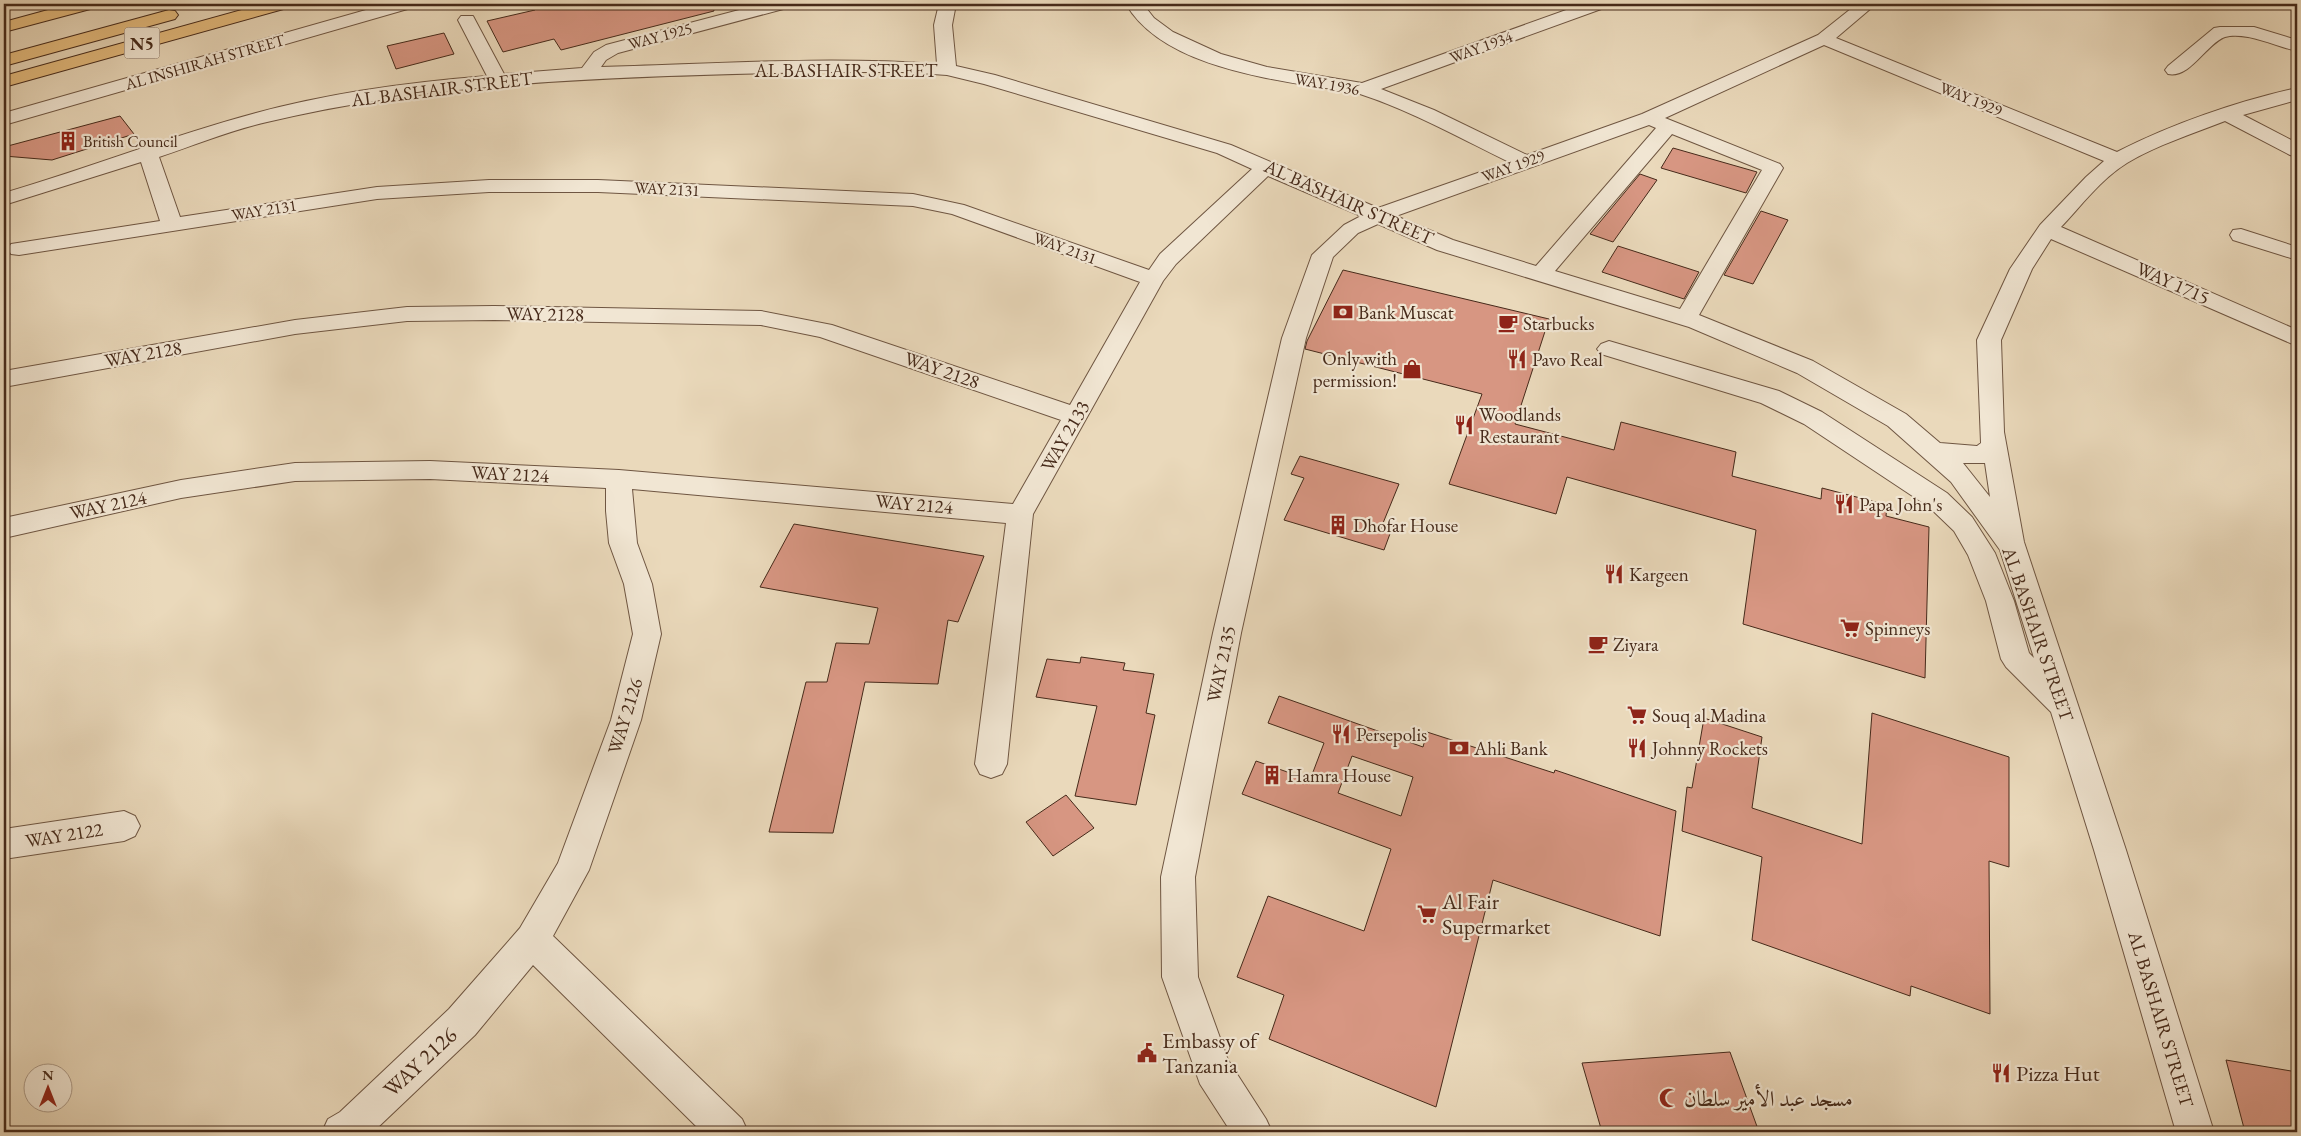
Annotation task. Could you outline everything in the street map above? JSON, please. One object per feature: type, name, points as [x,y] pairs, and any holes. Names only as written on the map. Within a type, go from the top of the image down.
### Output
[{"type":"main road","points":[[4,14],[43,4]]},
{"type":"main road","points":[[4,27],[88,4]]},
{"type":"main road","name":"N5","points":[[4,82],[281,4]]},
{"type":"main road","name":"N5","points":[[4,61],[183,12]]},
{"type":"street","name":"AL INSHIRAH STREET","points":[[4,119],[405,4]]},
{"type":"street","name":"WAY 1925","points":[[588,74],[600,56],[612,49],[737,9],[781,4]]},
{"type":"street","points":[[947,70],[943,25],[948,4]]},
{"type":"street","name":"WAY 1936","points":[[1134,4],[1141,17],[1181,45],[1222,60],[1272,74],[1364,89],[1410,108],[1526,162]]},
{"type":"street","name":"WAY 1934","points":[[1364,89],[1598,4]]},
{"type":"street","name":"WAY 1929","points":[[1377,216],[1649,118],[1824,39],[1867,4]]},
{"type":"street","points":[[467,20],[498,80]]},
{"type":"street","points":[[2174,70],[2220,32],[2254,32],[2297,46]]},
{"type":"street","name":"WAY 1929","points":[[1824,39],[2118,160]]},
{"type":"street","name":"AL BASHAIR STREET","points":[[5,198],[56,184],[261,117],[354,98],[442,85],[588,74],[812,67],[903,67],[947,70],[988,79],[1224,149],[1446,245],[1686,318],[1806,367],[1897,420],[1934,452],[1960,475],[2013,547],[2110,850],[2195,1132]]},
{"type":"street","points":[[2013,547],[1992,432],[1989,340],[2021,270],[2047,229],[2093,180],[2118,160],[2142,147],[2226,114],[2297,94]]},
{"type":"street","points":[[2226,114],[2297,150]]},
{"type":"street","points":[[1649,118],[1773,168],[1686,318]]},
{"type":"street","points":[[1541,274],[1623,154],[1668,126]]},
{"type":"street","points":[[1585,140],[1623,154]]},
{"type":"street","points":[[148,153],[172,225]]},
{"type":"street","name":"WAY 2133","points":[[990,764],[1020,514],[1077,416],[1152,279],[1168,258],[1267,166]]},
{"type":"street","name":"WAY 2131","points":[[19,249],[377,193],[489,186],[598,186],[913,200],[957,209],[1152,279]]},
{"type":"street","name":"WAY 2135","points":[[1253,1132],[1213,1071],[1180,977],[1178,876],[1227,633],[1294,338],[1322,255],[1350,229],[1377,216]]},
{"type":"street","name":"WAY 1715","points":[[2047,229],[2140,268],[2297,340]]},
{"type":"street","points":[[2241,235],[2297,254]]},
{"type":"street","name":"WAY 2128","points":[[4,380],[294,327],[408,314],[494,313],[761,318],[824,330],[1077,416]]},
{"type":"street","points":[[1609,349],[1762,394],[1804,414],[1882,462],[1938,500],[1964,524],[1981,553],[2000,601],[2016,659],[2063,706]]},
{"type":"street","points":[[1934,452],[1981,456],[1994,447]]},
{"type":"street","name":"WAY 2124","points":[[4,528],[181,488],[295,472],[430,470],[619,479],[1020,514]]},
{"type":"street","name":"WAY 2126","points":[[341,1132],[353,1126],[462,1022],[532,940],[572,870],[626,720],[647,634],[638,584],[623,543],[619,511],[619,479]]},
{"type":"street","name":"WAY 2122","points":[[4,844],[124,826]]},
{"type":"street","points":[[532,940],[729,1132]]},
{"type":"building","points":[[531,4],[713,4],[714,11],[561,50],[554,39],[503,52],[487,21],[535,10]]},
{"type":"building","points":[[444,33],[454,54],[396,69],[387,46]]},
{"type":"building","name":"British Council","points":[[120,116],[134,134],[52,160],[4,156],[4,147]]},
{"type":"building","points":[[1673,148],[1757,172],[1746,193],[1661,168]]},
{"type":"building","points":[[1640,174],[1657,180],[1613,242],[1590,234]]},
{"type":"building","points":[[1761,211],[1788,220],[1753,284],[1724,275]]},
{"type":"building","points":[[1618,246],[1699,272],[1684,299],[1602,272]]},
{"type":"building","points":[[1343,270],[1549,319],[1515,424],[1614,450],[1621,422],[1736,452],[1732,476],[1821,499],[1822,488],[1887,505],[1886,516],[1929,527],[1925,678],[1743,624],[1756,530],[1567,477],[1556,514],[1449,484],[1482,394],[1305,349],[1307,341]]},
{"type":"building","points":[[1300,456],[1399,484],[1381,528],[1391,531],[1384,550],[1284,520],[1304,478],[1291,474]]},
{"type":"building","points":[[794,524],[984,556],[958,622],[948,620],[938,684],[865,682],[833,833],[769,832],[806,682],[827,682],[836,643],[869,644],[878,608],[760,587]]},
{"type":"building","points":[[1081,657],[1125,663],[1123,670],[1154,674],[1146,713],[1155,715],[1136,805],[1075,796],[1097,706],[1036,697],[1047,659],[1080,663]]},
{"type":"building","name":"Al Fair Supermarket","points":[[1279,696],[1423,747],[1427,732],[1554,773],[1555,770],[1676,811],[1660,936],[1493,880],[1436,1107],[1269,1039],[1284,995],[1237,977],[1268,896],[1364,931],[1391,849],[1242,794],[1256,761],[1310,780],[1324,743],[1268,723]],"holes":[[[1352,756],[1413,777],[1401,816],[1338,793]]]},
{"type":"building","points":[[1872,713],[2009,757],[2009,867],[1989,861],[1990,1014],[1911,986],[1910,996],[1752,940],[1762,857],[1682,831],[1687,787],[1692,788],[1704,718],[1762,737],[1752,808],[1862,844]]},
{"type":"building","points":[[1066,795],[1094,828],[1053,856],[1026,822]]},
{"type":"building","name":"مسجد عبد الأمير سلطان","points":[[1730,1052],[1759,1132],[1602,1132],[1582,1063]]},
{"type":"building","points":[[2226,1060],[2297,1072],[2297,1132],[2245,1132]]},
{"type":"place","name":"British Council","points":[[68,141]]},
{"type":"place","name":"Bank Muscat","points":[[1343,312]]},
{"type":"place","name":"Starbucks","points":[[1508,323]]},
{"type":"place","name":"Pavo Real","points":[[1517,359]]},
{"type":"place","name":"Only with permission!","points":[[1412,369]]},
{"type":"place","name":"Woodlands Restaurant","points":[[1464,425]]},
{"type":"place","name":"Papa John's","points":[[1844,504]]},
{"type":"place","name":"Dhofar House","points":[[1338,525]]},
{"type":"place","name":"Kargeen","points":[[1614,574]]},
{"type":"place","name":"Spinneys","points":[[1850,628]]},
{"type":"place","name":"Ziyara","points":[[1598,644]]},
{"type":"place","name":"Souq al Madina","points":[[1637,715]]},
{"type":"place","name":"Persepolis","points":[[1341,734]]},
{"type":"place","name":"Ahli Bank","points":[[1459,748]]},
{"type":"place","name":"Johnny Rockets","points":[[1637,748]]},
{"type":"place","name":"Hamra House","points":[[1272,775]]},
{"type":"place","name":"Al Fair Supermarket","points":[[1427,914]]},
{"type":"place","name":"Embassy of Tanzania","points":[[1147,1053]]},
{"type":"place","name":"Pizza Hut","points":[[2001,1073]]},
{"type":"place","name":"مسجد عبد الأمير سلطان","points":[[1669,1098]]}]
